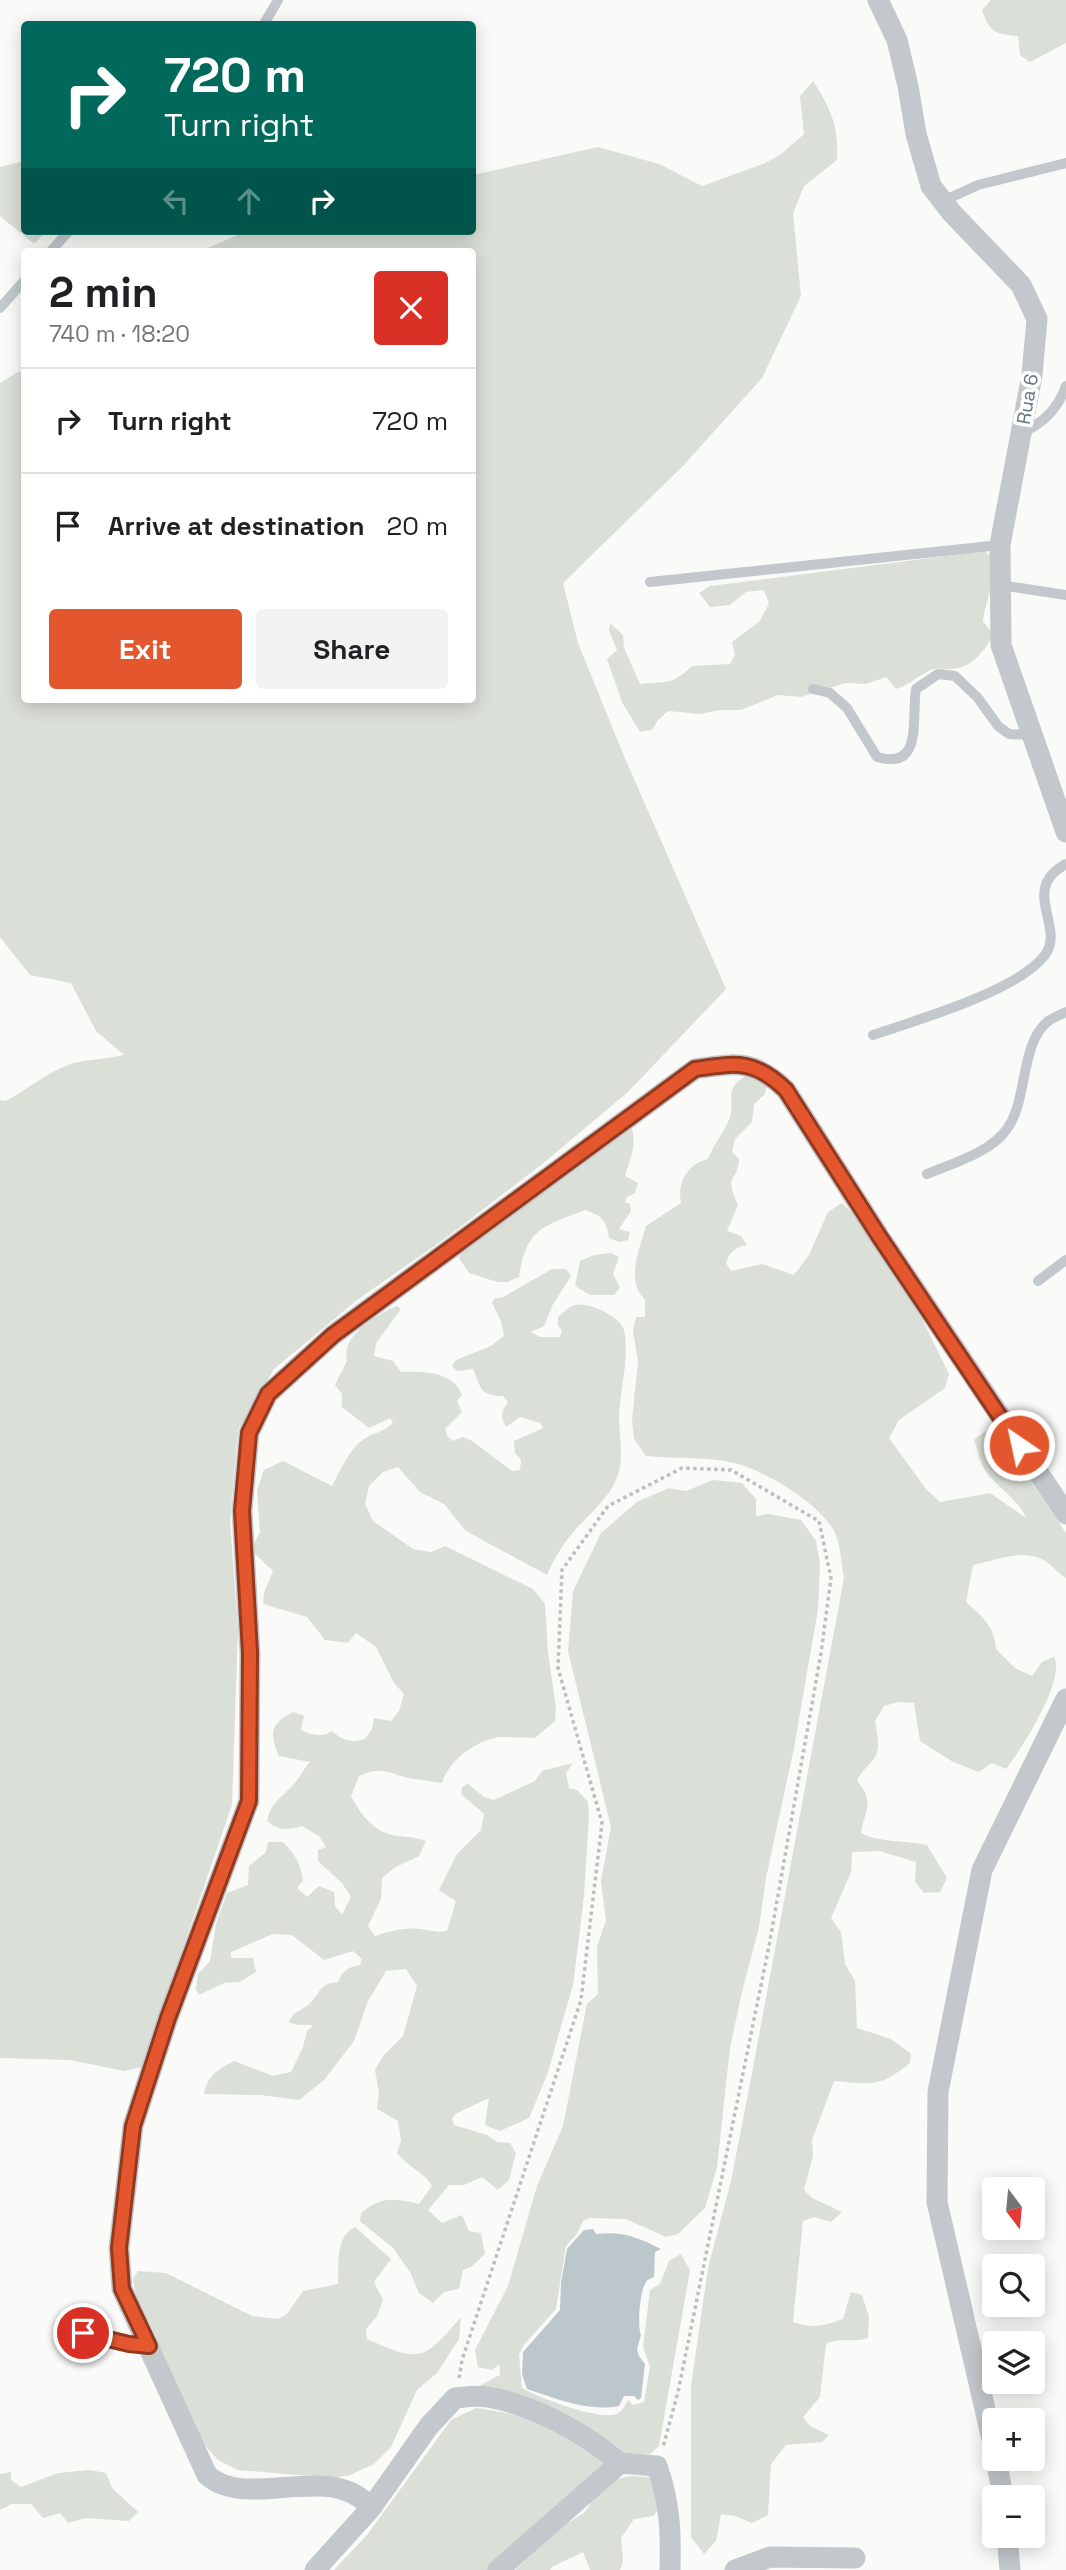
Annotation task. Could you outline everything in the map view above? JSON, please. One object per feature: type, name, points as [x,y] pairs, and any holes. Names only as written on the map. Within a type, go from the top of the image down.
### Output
[{"type":"street","name":"Rua 6","points":[[878,0],[897,40],[916,134],[931,186],[1021,285],[1037,319],[1032,375],[1000,545],[1001,645],[1066,832]]},
{"type":"street","points":[[372,2508],[363,2498],[341,2488],[308,2486],[233,2489],[218,2484],[207,2475],[122,2289],[119,2248],[133,2126],[168,2018],[249,1801],[250,1653],[242,1511],[249,1433],[268,1394],[324,1342],[695,1069],[742,1064],[768,1073],[786,1090],[879,1236],[1066,1514]]},
{"type":"street","points":[[985,2408],[937,2202],[938,2092],[982,1870],[1066,1699]]},
{"type":"street","points":[[315,2570],[372,2508],[429,2426],[455,2398],[485,2396],[526,2408],[565,2425],[620,2463],[657,2466],[667,2494],[671,2526],[670,2570]]},
{"type":"street","points":[[498,2570],[620,2463]]},
{"type":"street","points":[[1008,2548],[1010,2570]]},
{"type":"street","points":[[735,2570],[770,2557],[855,2558]]},
{"type":"lane","points":[[266,21],[278,0]]},
{"type":"lane","points":[[943,201],[978,184],[1066,163]]},
{"type":"lane","points":[[54,248],[65,235]]},
{"type":"lane","points":[[0,308],[21,284]]},
{"type":"lane","points":[[1021,433],[1035,428],[1048,418],[1066,386]]},
{"type":"lane","points":[[650,582],[1000,545]]},
{"type":"lane","points":[[1000,585],[1066,595]]},
{"type":"lane","points":[[813,689],[830,692],[847,708],[877,757],[890,761],[901,759],[908,752],[914,734],[916,689],[938,674],[955,676],[978,698],[998,726],[1009,734],[1032,735]]},
{"type":"lane","points":[[873,1035],[977,998],[1034,969],[1048,951],[1050,927],[1044,898],[1046,882],[1056,870],[1066,864]]},
{"type":"lane","points":[[927,1174],[979,1152],[1006,1131],[1018,1110],[1024,1071],[1033,1043],[1045,1023],[1066,1012]]},
{"type":"lane","points":[[1038,1281],[1066,1260]]},
{"type":"lane","points":[[83,2333],[149,2346]]},
{"type":"path","points":[[455,2398],[463,2360],[581,2000],[602,1824],[558,1668],[562,1570],[608,1506],[682,1468],[731,1471],[819,1521],[831,1578],[821,1653],[769,1946],[678,2392],[657,2466]]},
{"type":"shaded area","points":[[991,0],[1066,0],[1066,43],[1030,62],[1020,55],[1018,36],[999,33],[991,28],[982,10]]},
{"type":"shaded area","points":[[813,81],[832,119],[837,138],[837,160],[804,186],[793,213],[801,296],[762,378],[684,465],[563,583],[578,643],[624,756],[726,989],[628,1092],[546,1161],[447,1237],[357,1300],[274,1369],[238,1430],[230,1521],[238,1629],[232,1805],[142,2067],[124,2071],[70,2060],[0,2058],[0,1100],[6,1101],[65,1066],[124,1055],[96,1031],[71,983],[30,975],[0,937],[0,383],[21,372],[21,703],[476,703],[476,248],[207,248],[238,235],[476,235],[476,174],[598,147],[659,164],[702,186],[763,164],[780,155],[804,134],[800,96]]},
{"type":"shaded area","points":[[21,162],[21,233],[0,216],[0,167]]},
{"type":"shaded area","points":[[23,235],[43,235],[34,244]]},
{"type":"shaded area","points":[[985,551],[991,557],[991,583],[983,621],[993,634],[987,646],[972,662],[959,668],[930,670],[896,689],[886,677],[866,684],[845,683],[801,697],[778,695],[741,710],[700,714],[668,711],[652,730],[640,732],[622,702],[607,659],[617,650],[609,630],[610,623],[623,635],[624,648],[640,684],[668,681],[679,677],[692,666],[730,664],[735,655],[732,642],[760,621],[769,603],[764,590],[746,592],[730,605],[710,607],[699,593],[710,586]]},
{"type":"shaded area","points":[[746,1075],[766,1086],[765,1094],[754,1104],[752,1122],[735,1139],[732,1152],[739,1159],[731,1182],[738,1205],[727,1231],[741,1236],[747,1245],[736,1249],[729,1256],[726,1263],[731,1271],[762,1264],[794,1275],[809,1255],[828,1212],[842,1203],[857,1218],[921,1317],[949,1374],[945,1388],[899,1420],[889,1438],[926,1489],[940,1502],[990,1493],[1026,1518],[1019,1506],[986,1472],[981,1461],[974,1440],[984,1432],[995,1429],[1066,1533],[1066,1578],[1044,1560],[1027,1555],[1008,1556],[973,1565],[966,1602],[990,1628],[996,1649],[1015,1668],[1032,1676],[1042,1662],[1054,1657],[1056,1667],[1054,1681],[1041,1714],[1006,1769],[992,1763],[979,1772],[953,1762],[920,1741],[914,1703],[898,1702],[884,1706],[875,1721],[877,1752],[857,1781],[867,1800],[861,1833],[876,1838],[927,1845],[947,1878],[940,1892],[924,1893],[915,1882],[916,1862],[879,1851],[852,1852],[851,1872],[831,1918],[841,1932],[845,1964],[855,1981],[857,2028],[891,2039],[911,2054],[910,2063],[890,2077],[874,2082],[834,2081],[812,2140],[813,2156],[804,2190],[812,2198],[842,2212],[831,2222],[814,2217],[803,2221],[793,2322],[818,2326],[843,2319],[851,2292],[862,2295],[869,2317],[868,2338],[826,2344],[820,2397],[803,2417],[810,2426],[829,2435],[822,2442],[786,2445],[771,2464],[768,2515],[752,2523],[721,2514],[716,2541],[704,2554],[691,2537],[691,2386],[708,2268],[731,2181],[844,1578],[834,1531],[817,1510],[792,1490],[750,1468],[727,1461],[646,1456],[634,1439],[632,1420],[638,1361],[633,1331],[636,1317],[645,1317],[645,1300],[639,1292],[635,1274],[646,1226],[681,1203],[681,1188],[685,1175],[694,1165],[708,1159],[729,1120],[734,1086]]},
{"type":"shaded area","points":[[631,1128],[633,1146],[625,1176],[638,1183],[635,1193],[627,1197],[625,1202],[630,1204],[631,1211],[619,1229],[630,1232],[628,1240],[619,1242],[609,1238],[607,1227],[602,1220],[585,1210],[548,1225],[532,1238],[522,1260],[519,1277],[507,1282],[497,1282],[469,1273],[459,1258],[467,1244]]},
{"type":"shaded area","points":[[611,1253],[619,1257],[613,1274],[620,1288],[614,1295],[590,1295],[575,1286],[580,1261],[594,1255]]},
{"type":"shaded area","points":[[552,1269],[566,1269],[571,1276],[552,1306],[544,1326],[531,1332],[540,1337],[560,1337],[562,1330],[558,1326],[558,1317],[573,1306],[588,1306],[604,1312],[622,1325],[626,1350],[619,1416],[621,1453],[618,1475],[605,1497],[563,1546],[547,1575],[466,1531],[444,1504],[420,1492],[398,1467],[383,1472],[369,1486],[365,1504],[373,1521],[413,1549],[431,1552],[445,1546],[533,1589],[545,1604],[556,1708],[555,1721],[535,1738],[501,1737],[482,1742],[457,1759],[442,1783],[384,1771],[373,1771],[359,1776],[351,1796],[369,1822],[389,1834],[426,1841],[419,1856],[394,1868],[382,1878],[381,1899],[368,1926],[375,1936],[408,1929],[447,1931],[456,1901],[439,1890],[457,1854],[481,1830],[484,1814],[461,1794],[462,1787],[468,1784],[484,1797],[494,1800],[535,1781],[542,1771],[573,1763],[566,1773],[569,1788],[577,1790],[588,1802],[584,1896],[573,1985],[547,2075],[529,2118],[500,2131],[485,2125],[489,2098],[452,2118],[454,2125],[487,2135],[497,2142],[510,2143],[516,2153],[509,2180],[498,2190],[482,2177],[464,2185],[449,2185],[428,2210],[442,2223],[462,2215],[469,2231],[481,2233],[485,2254],[471,2267],[463,2270],[459,2289],[444,2292],[433,2303],[419,2293],[410,2272],[393,2248],[360,2221],[361,2213],[382,2201],[402,2200],[419,2204],[432,2186],[397,2153],[401,2140],[398,2121],[377,2109],[379,2093],[375,2070],[383,2056],[403,2036],[417,1986],[406,1969],[386,1971],[368,2001],[354,2041],[324,2080],[299,2100],[260,2095],[204,2094],[214,2074],[234,2061],[273,2076],[291,2072],[307,2031],[313,2026],[289,2022],[291,2018],[308,2005],[324,1986],[338,1982],[344,1972],[360,1965],[362,1959],[353,1951],[324,1960],[292,1935],[273,1934],[231,1952],[231,1958],[253,1958],[256,1972],[240,1982],[224,1983],[199,1995],[196,1989],[198,1974],[210,1961],[216,1924],[227,1893],[248,1885],[249,1866],[266,1852],[268,1842],[283,1842],[294,1855],[303,1881],[297,1888],[307,1897],[319,1886],[334,1892],[335,1906],[342,1915],[351,1897],[342,1883],[318,1861],[318,1850],[326,1847],[319,1836],[302,1826],[284,1829],[267,1821],[275,1803],[310,1762],[279,1756],[273,1735],[276,1725],[293,1712],[304,1716],[301,1730],[305,1732],[320,1735],[332,1731],[351,1741],[365,1739],[372,1729],[374,1718],[391,1721],[399,1711],[404,1694],[394,1683],[376,1647],[356,1633],[348,1643],[325,1640],[307,1617],[263,1604],[264,1593],[273,1571],[255,1554],[253,1546],[260,1532],[257,1491],[264,1470],[283,1461],[332,1486],[345,1461],[358,1444],[393,1423],[390,1418],[369,1428],[342,1407],[342,1394],[335,1385],[347,1361],[349,1343],[355,1335],[370,1321],[397,1306],[401,1309],[376,1343],[374,1356],[393,1361],[401,1372],[436,1374],[452,1381],[462,1395],[457,1401],[462,1412],[445,1429],[447,1436],[453,1441],[463,1437],[472,1441],[512,1471],[520,1470],[521,1460],[515,1453],[514,1441],[543,1428],[540,1423],[520,1417],[506,1427],[502,1414],[508,1402],[503,1396],[485,1392],[473,1369],[457,1371],[452,1366],[456,1360],[491,1346],[504,1336],[501,1321],[492,1303],[494,1299],[503,1297]]},
{"type":"shaded area","points":[[713,1480],[742,1483],[756,1499],[756,1516],[768,1514],[801,1520],[816,1541],[820,1564],[818,1609],[794,1748],[766,1878],[759,1927],[730,2048],[717,2167],[705,2208],[678,2234],[666,2237],[626,2219],[590,2218],[583,2221],[577,2234],[566,2246],[556,2309],[523,2346],[519,2355],[522,2388],[554,2402],[592,2413],[613,2415],[624,2408],[628,2400],[633,2405],[644,2402],[650,2367],[643,2347],[650,2290],[660,2284],[669,2261],[681,2254],[690,2270],[659,2446],[650,2454],[631,2457],[487,2392],[479,2386],[500,2375],[499,2364],[492,2370],[478,2367],[475,2350],[508,2286],[537,2186],[563,2126],[587,2004],[598,1994],[597,1947],[606,1920],[601,1881],[611,1827],[568,1651],[573,1591],[601,1533],[637,1502],[669,1488],[686,1491]]},
{"type":"shaded area","points":[[355,2227],[391,2259],[374,2282],[383,2300],[377,2316],[366,2329],[367,2339],[399,2352],[420,2354],[438,2342],[461,2317],[459,2339],[437,2373],[417,2390],[391,2447],[374,2464],[350,2475],[332,2478],[238,2470],[218,2460],[181,2419],[140,2319],[133,2279],[138,2271],[166,2273],[252,2316],[278,2319],[287,2314],[303,2291],[338,2284],[341,2244],[344,2237]]},
{"type":"shaded area","points":[[593,2229],[596,2234],[630,2236],[661,2249],[655,2252],[654,2277],[646,2282],[640,2301],[641,2335],[637,2350],[645,2364],[641,2398],[638,2400],[634,2396],[624,2396],[619,2406],[573,2404],[527,2389],[522,2374],[523,2352],[560,2310],[567,2249],[584,2230]]},
{"type":"shaded area","points":[[476,2408],[514,2415],[545,2426],[607,2461],[488,2570],[334,2570],[367,2535],[451,2420]]},
{"type":"shaded area","points":[[89,2470],[106,2473],[112,2488],[138,2512],[129,2521],[86,2518],[68,2523],[60,2513],[43,2518],[31,2504],[12,2504],[0,2510],[0,2474],[11,2472],[11,2480],[21,2487],[58,2473]]},
{"type":"shaded area","points":[[632,2476],[649,2477],[659,2489],[662,2502],[654,2516],[634,2519],[621,2538],[623,2562],[620,2570],[590,2570],[583,2552],[550,2570],[515,2570],[558,2529],[584,2513],[606,2481]]},
{"type":"route","points":[[83,2333],[149,2346],[122,2289],[119,2248],[133,2126],[168,2018],[249,1801],[250,1653],[242,1511],[249,1433],[268,1394],[333,1335],[695,1069],[742,1064],[768,1073],[786,1090],[879,1236],[1019,1445]]}]
